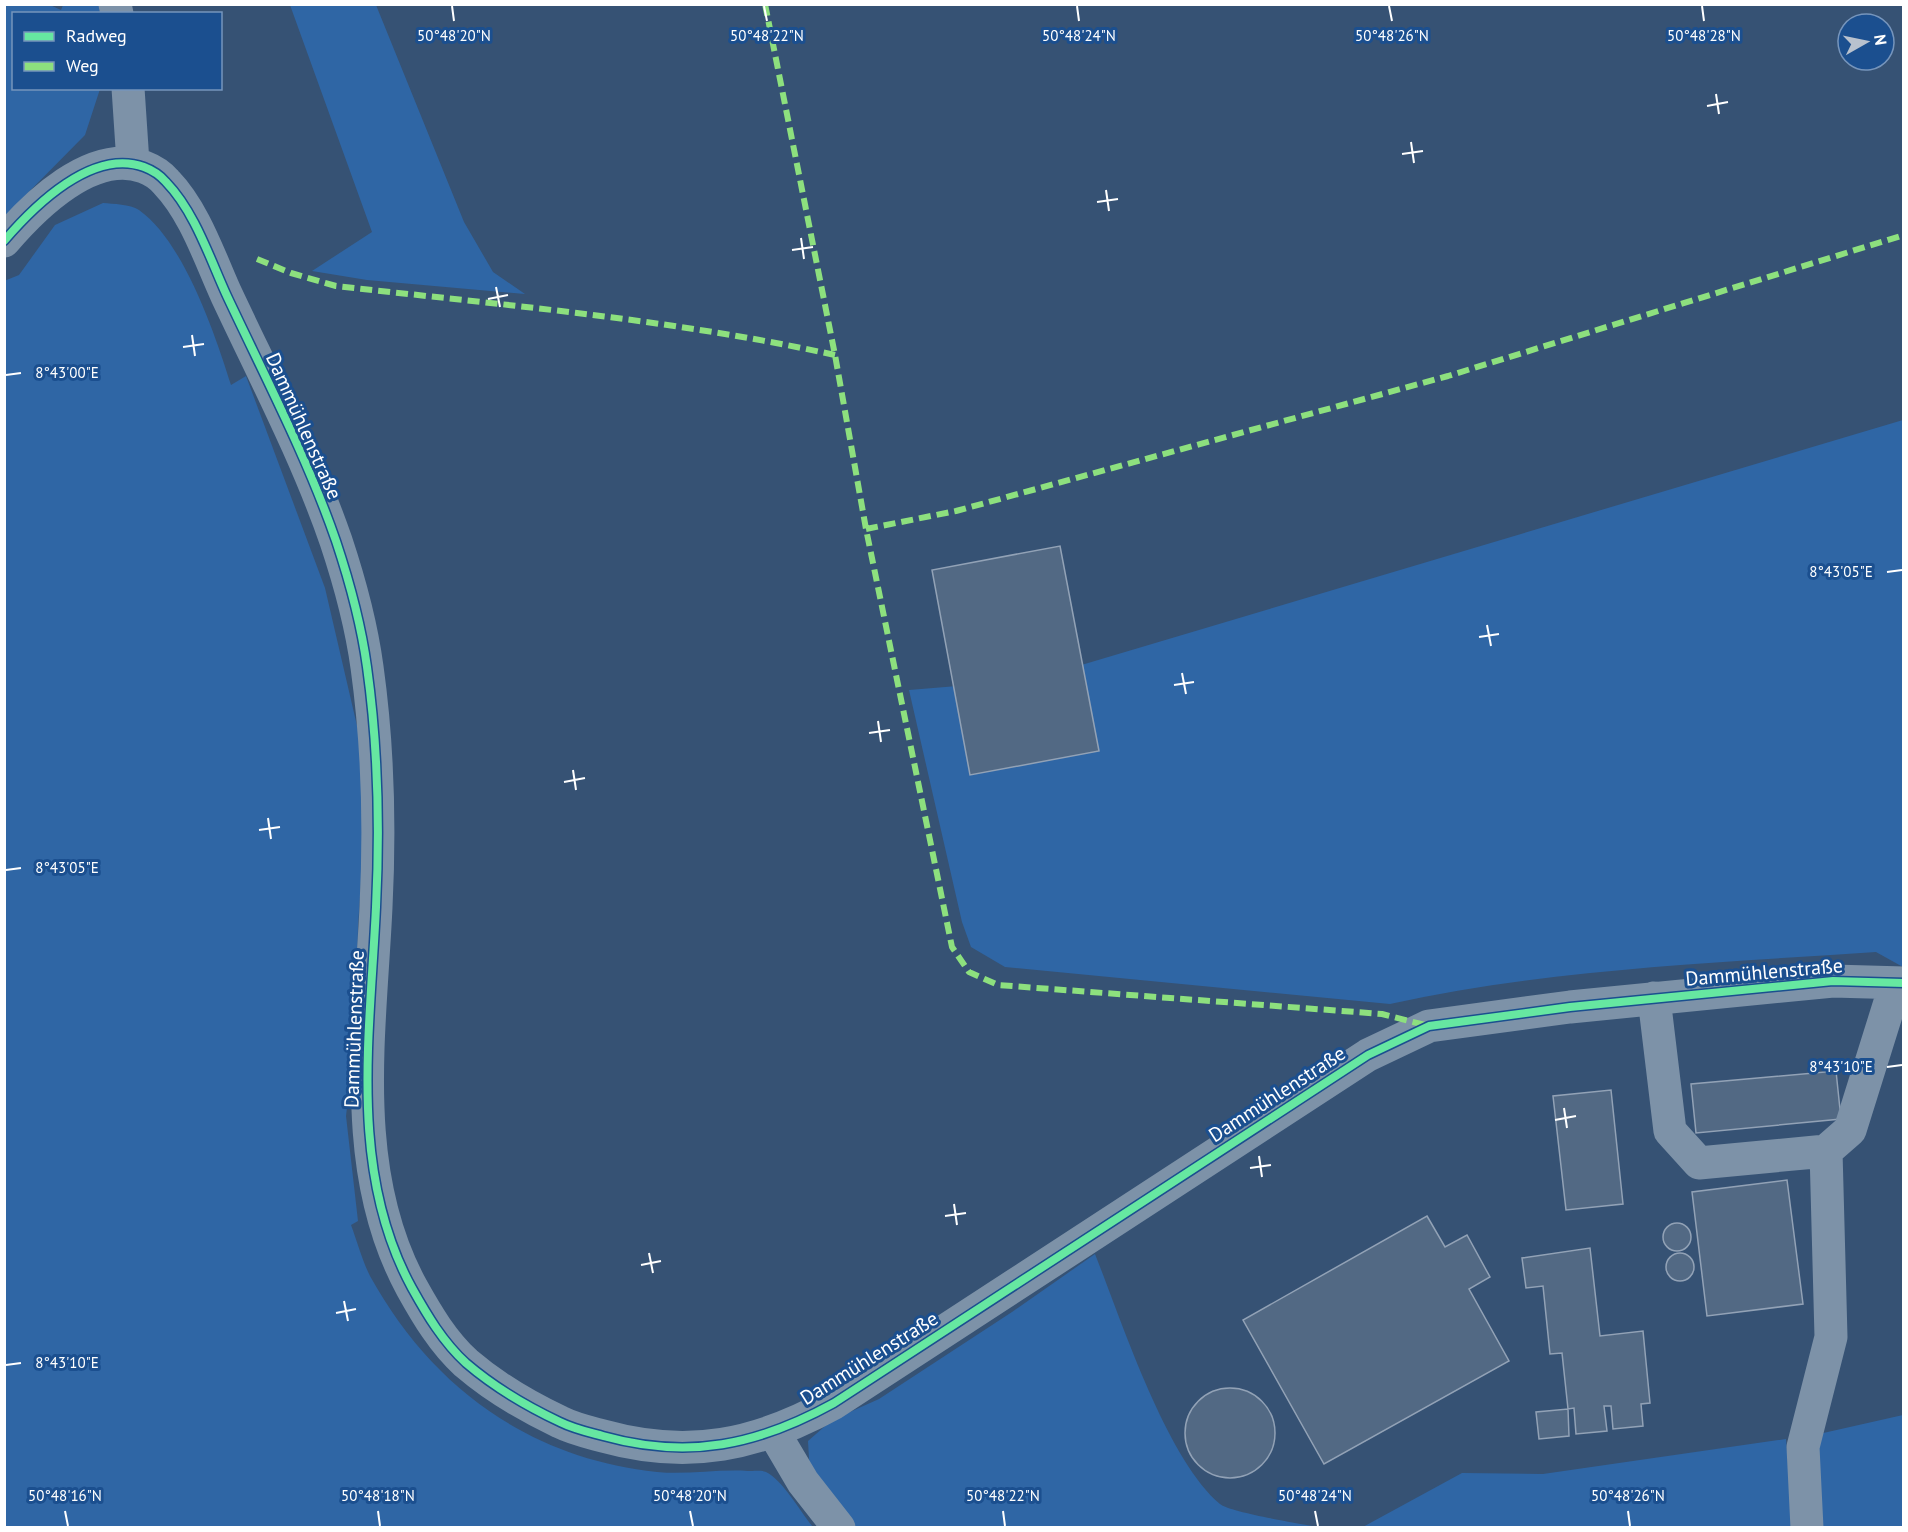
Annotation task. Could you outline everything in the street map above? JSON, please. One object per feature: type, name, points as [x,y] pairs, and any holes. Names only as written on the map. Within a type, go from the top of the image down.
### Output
[{"type":"street","points":[[4,241],[45,198],[70,180],[97,169],[133,163],[128,90]]},
{"type":"street","name":"Dammühlenstraße","points":[[133,163],[151,169],[168,183],[192,222],[306,462],[359,614],[376,757],[377,901],[368,1053],[368,1119],[378,1197],[402,1270],[438,1332],[466,1363],[504,1391],[570,1427],[626,1443],[676,1449],[733,1444],[774,1433],[834,1403],[1368,1055],[1429,1026],[1654,998],[1833,981],[1900,983]]},
{"type":"street","points":[[1654,998],[1670,1131],[1699,1163],[1826,1151],[1850,1130],[1900,983]]},
{"type":"street","points":[[1807,1527],[1803,1447],[1831,1337],[1826,1151]]},
{"type":"street","points":[[774,1433],[803,1482],[839,1527]]},
{"type":"shaded area","points":[[5,5],[50,5],[61,10],[63,5],[99,5],[100,12],[12,12],[12,90],[100,90],[85,135],[5,216]]},
{"type":"shaded area","points":[[290,5],[376,5],[464,222],[493,272],[525,294],[367,280],[312,271],[372,232]]},
{"type":"shaded area","points":[[103,203],[126,205],[139,210],[155,225],[184,266],[207,316],[231,385],[246,376],[325,588],[361,743],[364,838],[358,926],[356,1032],[346,1116],[358,1221],[351,1225],[370,1276],[395,1316],[423,1352],[454,1384],[489,1411],[526,1433],[567,1451],[610,1464],[657,1472],[764,1471],[779,1482],[813,1527],[5,1527],[4,281],[19,275],[55,225]]},
{"type":"shaded area","points":[[1903,420],[1903,967],[1876,952],[1693,964],[1510,983],[1390,1004],[1005,967],[971,947],[962,922],[909,690],[1031,680]]},
{"type":"shaded area","points":[[1095,1254],[1147,1387],[1181,1455],[1200,1483],[1220,1504],[1226,1507],[1318,1527],[851,1527],[810,1475],[808,1441],[832,1420],[879,1399],[1012,1312]]},
{"type":"shaded area","points":[[1903,1415],[1903,1527],[1817,1527],[1810,1436]]},
{"type":"shaded area","points":[[1786,1439],[1793,1527],[1361,1528],[1462,1473],[1543,1474]]},
{"type":"building","points":[[1060,546],[1099,751],[970,775],[932,570]]},
{"type":"building","points":[[1836,1071],[1841,1119],[1696,1133],[1691,1084]]},
{"type":"building","points":[[1611,1090],[1623,1204],[1566,1210],[1553,1096]]},
{"type":"building","points":[[1787,1180],[1803,1304],[1707,1316],[1692,1192]]},
{"type":"building","points":[[1427,1216],[1445,1247],[1467,1235],[1490,1277],[1469,1289],[1509,1361],[1324,1464],[1243,1320]]},
{"type":"building","points":[[1677,1223],[1687,1227],[1691,1237],[1687,1247],[1677,1251],[1667,1247],[1663,1237],[1667,1227]]},
{"type":"building","points":[[1590,1248],[1600,1336],[1643,1331],[1650,1403],[1641,1404],[1643,1426],[1613,1429],[1611,1406],[1604,1406],[1607,1431],[1576,1434],[1574,1408],[1568,1409],[1562,1353],[1550,1354],[1543,1286],[1526,1288],[1522,1258]]},
{"type":"building","points":[[1680,1253],[1690,1257],[1694,1267],[1690,1277],[1680,1281],[1670,1277],[1666,1267],[1670,1257]]},
{"type":"building","points":[[1230,1388],[1247,1391],[1262,1401],[1272,1416],[1275,1433],[1272,1450],[1262,1465],[1247,1475],[1230,1478],[1213,1475],[1198,1465],[1188,1450],[1185,1433],[1188,1416],[1198,1401],[1213,1391]]},
{"type":"building","points":[[1568,1409],[1569,1436],[1539,1439],[1536,1412]]},
{"type":"marked path","points":[[765,4],[835,355],[866,529],[952,947],[969,972],[998,985],[1382,1014],[1429,1026]]},
{"type":"marked path","points":[[866,529],[956,511],[1448,376],[1904,235]]},
{"type":"marked path","points":[[257,259],[291,273],[336,286],[649,322],[773,342],[835,355]]},
{"type":"cycle path","points":[[4,241],[31,212],[66,184],[85,173],[104,166],[124,163],[147,168],[164,179],[194,221],[285,417],[325,510],[341,557],[362,635],[374,727],[378,817],[368,1102],[371,1150],[379,1197],[392,1243],[412,1288],[443,1337],[458,1355],[477,1372],[511,1396],[571,1427],[634,1443],[665,1447],[694,1447],[750,1438],[806,1417],[834,1403],[1368,1055],[1429,1026],[1570,1007],[1833,981],[1904,983]]}]
